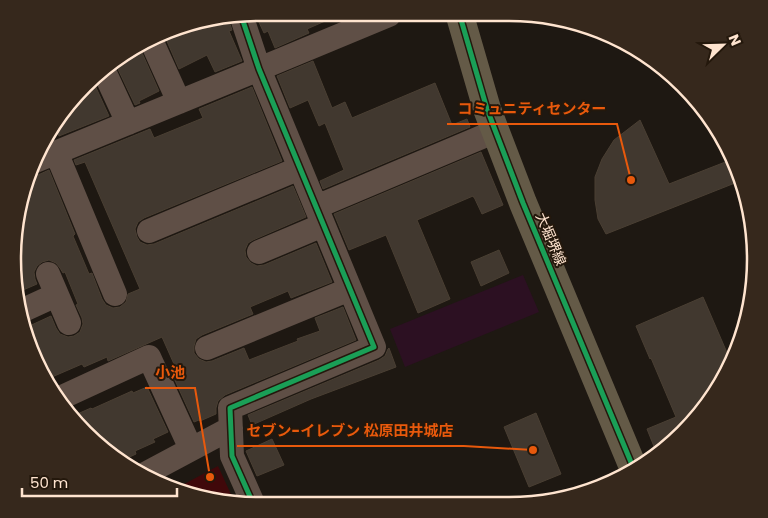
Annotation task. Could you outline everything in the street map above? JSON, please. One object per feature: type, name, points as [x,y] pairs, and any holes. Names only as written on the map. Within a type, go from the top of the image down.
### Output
[{"type":"main road","name":"大堀堺線","points":[[461,21],[487,109],[631,463]]},
{"type":"street","points":[[243,22],[259,70],[374,347],[230,408],[232,456],[250,496]]},
{"type":"street","points":[[47,153],[128,123],[259,70],[345,23]]},
{"type":"street","points":[[154,46],[179,102]]},
{"type":"street","points":[[107,76],[128,123]]},
{"type":"street","points":[[259,252],[320,216],[496,131]]},
{"type":"street","points":[[46,154],[116,294]]},
{"type":"street","points":[[149,231],[300,168]]},
{"type":"street","points":[[26,306],[52,284],[69,323]]},
{"type":"street","points":[[207,348],[350,289]]},
{"type":"street","points":[[64,396],[150,357],[191,449]]},
{"type":"street","points":[[151,470],[231,428]]},
{"type":"shaded area","points":[[523,275],[539,312],[405,367],[390,329]]},
{"type":"shaded area","points":[[218,466],[231,495],[197,489],[184,484]]},
{"type":"building","points":[[258,21],[325,21],[307,29],[309,33],[275,48],[268,31],[264,33]]},
{"type":"building","points":[[230,23],[232,30],[229,31],[242,61],[215,72],[207,55],[179,69],[166,40],[197,29]]},
{"type":"building","points":[[142,52],[159,91],[135,105],[117,68]]},
{"type":"building","points":[[313,61],[332,108],[345,102],[352,118],[435,83],[452,125],[467,119],[470,127],[323,189],[320,181],[344,170],[325,123],[319,126],[308,100],[290,108],[277,76]]},
{"type":"building","points":[[96,86],[109,116],[59,136],[58,133],[70,114]]},
{"type":"building","points":[[252,87],[282,161],[144,218],[138,222],[135,229],[140,242],[147,245],[154,244],[293,186],[306,217],[248,243],[245,250],[246,257],[257,266],[264,265],[316,243],[332,282],[291,298],[288,291],[250,307],[253,314],[196,339],[194,353],[199,359],[206,362],[244,348],[249,360],[320,331],[315,318],[343,307],[356,340],[225,395],[218,401],[216,414],[194,422],[173,376],[178,373],[162,337],[108,361],[107,357],[84,367],[82,364],[52,377],[39,350],[31,325],[51,316],[60,334],[68,337],[80,332],[83,324],[82,318],[65,272],[63,273],[56,263],[49,260],[37,266],[34,272],[37,284],[23,290],[21,259],[23,228],[29,197],[37,175],[49,170],[75,234],[73,236],[89,274],[92,273],[102,299],[106,305],[113,308],[120,307],[126,302],[128,294],[140,289],[85,162],[76,165],[74,160],[150,129],[154,138],[203,118],[199,109]]},
{"type":"building","points":[[640,120],[669,184],[726,162],[734,183],[606,234],[598,219],[595,200],[595,177],[602,159],[614,140]]},
{"type":"building","points":[[481,152],[503,205],[482,214],[473,196],[417,220],[450,299],[418,313],[386,235],[349,250],[334,214]]},
{"type":"building","points":[[499,250],[509,273],[481,286],[471,262]]},
{"type":"building","points":[[703,297],[727,353],[715,378],[698,404],[654,448],[647,429],[676,417],[636,326]]},
{"type":"building","points":[[389,348],[396,367],[311,399],[252,425],[248,415],[379,360],[385,356]]},
{"type":"building","points":[[147,387],[168,432],[153,439],[155,442],[135,451],[136,454],[128,458],[102,438],[78,414],[132,391],[133,393]]},
{"type":"building","points":[[536,413],[561,474],[529,487],[504,427]]},
{"type":"building","points":[[272,439],[284,465],[257,476],[246,451]]},
{"type":"cycle path","points":[[461,21],[487,109],[523,203],[631,463]]},
{"type":"cycle path","points":[[243,22],[259,69],[374,347],[230,408],[232,456],[250,496]]},
{"type":"place","name":"コミュニティセンター","points":[[631,180]]},
{"type":"place","name":"セブン-イレブン 松原田井城店","points":[[533,450]]},
{"type":"place","name":"小池","points":[[210,477]]}]
